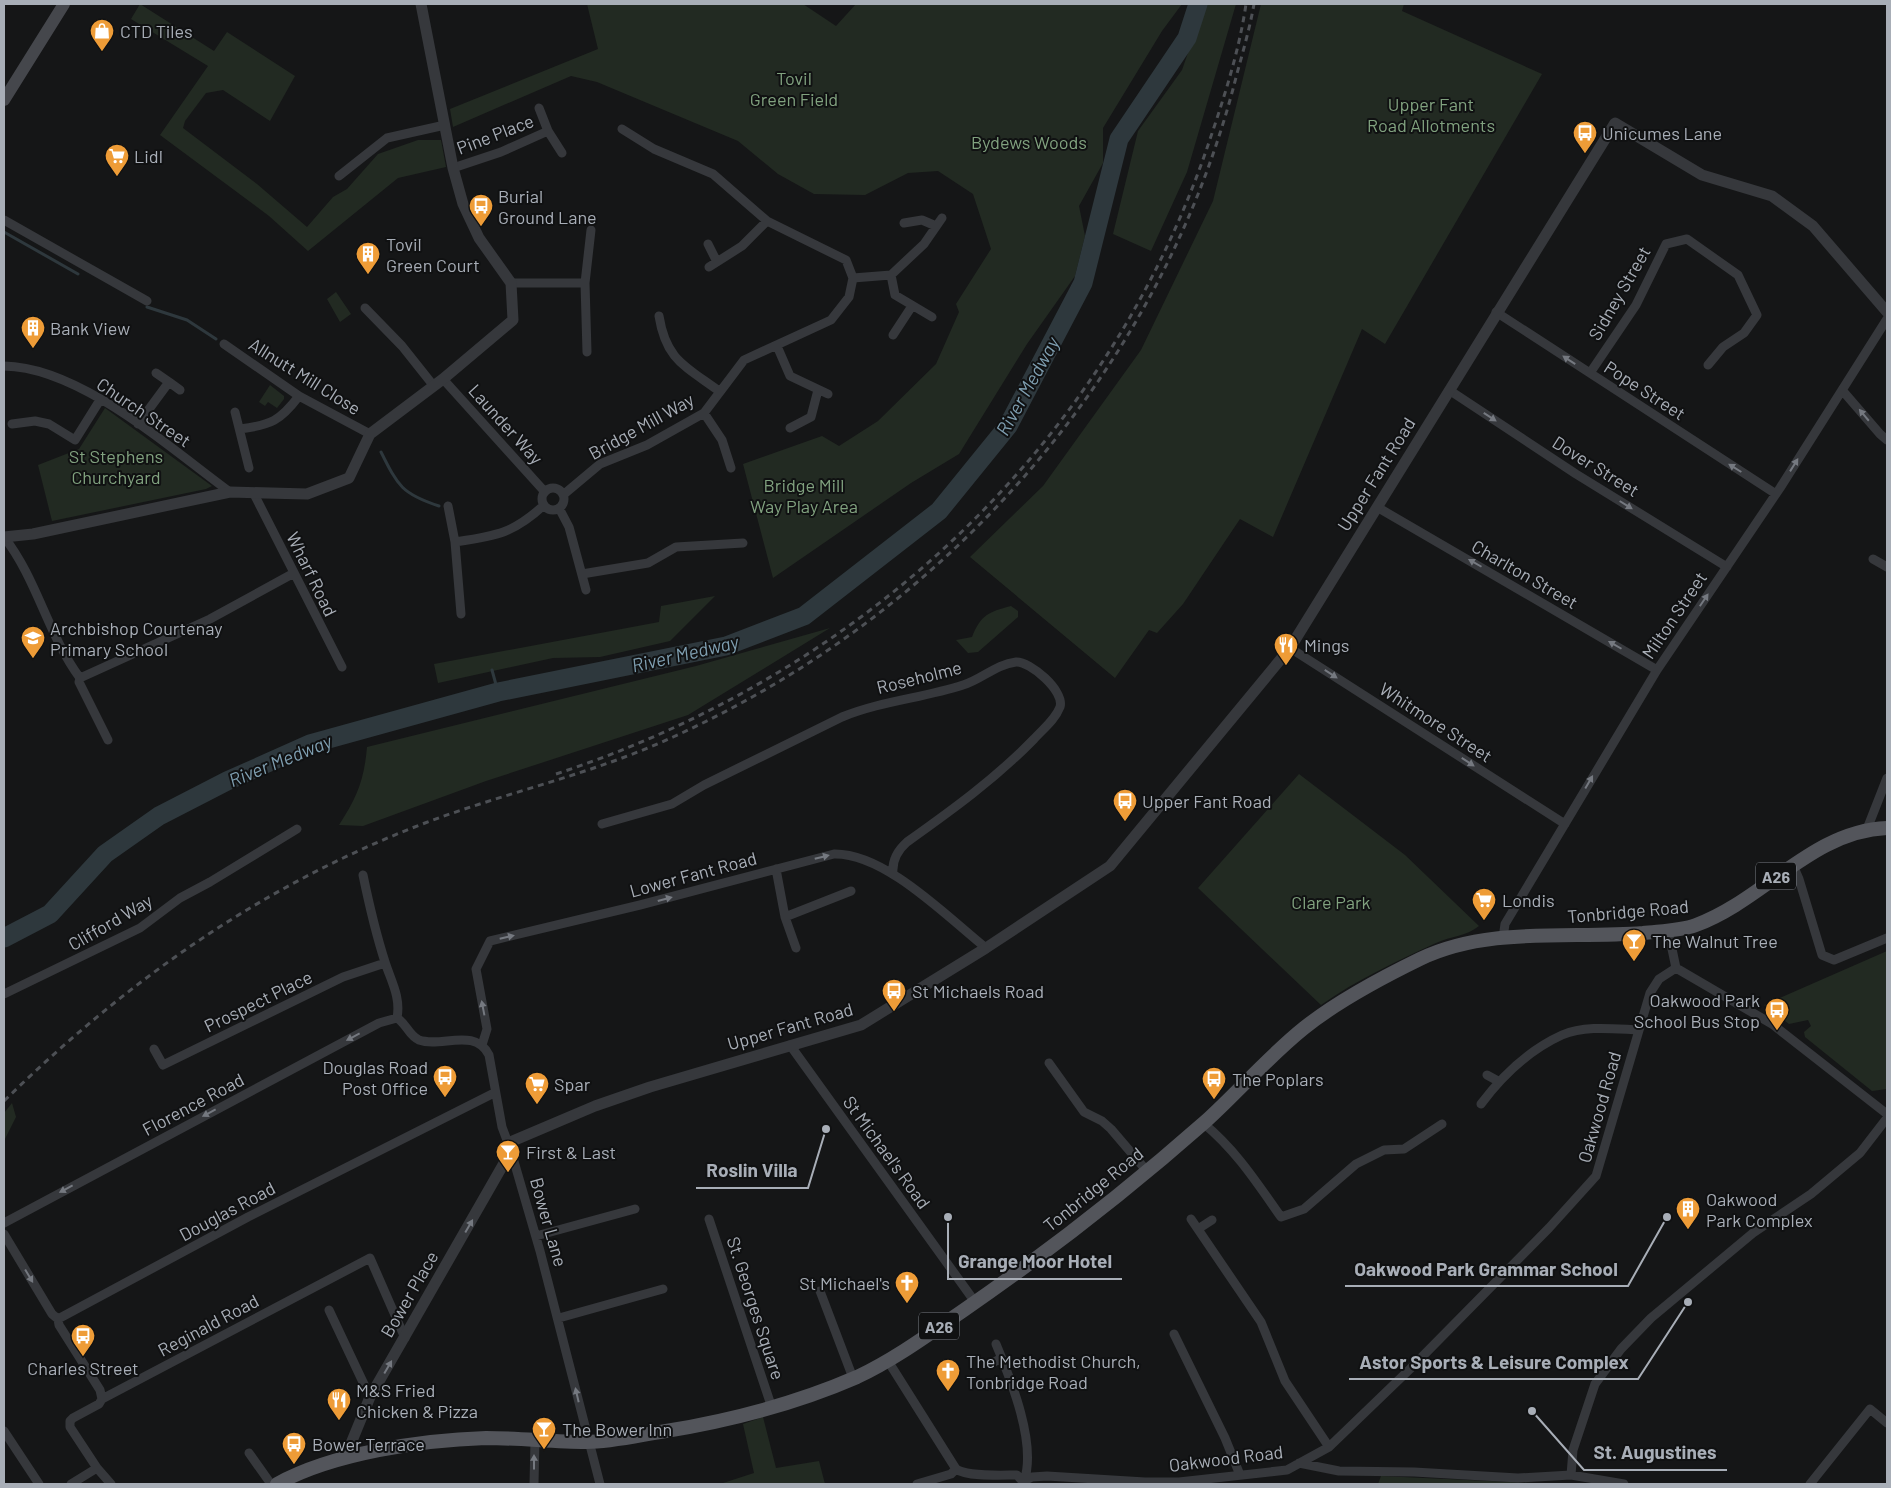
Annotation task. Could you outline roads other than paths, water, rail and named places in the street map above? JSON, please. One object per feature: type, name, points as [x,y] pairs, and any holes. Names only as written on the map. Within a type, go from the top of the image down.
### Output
[{"type":"main road","points":[[4,100],[64,4]]},
{"type":"main road","name":"Tonbridge Road","points":[[277,1484],[300,1471],[345,1458],[443,1440],[491,1438],[588,1442],[620,1439],[733,1420],[772,1408],[853,1378],[888,1361],[975,1302],[1089,1218],[1204,1123],[1304,1028],[1354,994],[1424,957],[1454,946],[1503,938],[1624,934],[1695,926],[1732,906],[1792,865],[1829,844],[1867,829],[1887,828]]},
{"type":"street","points":[[4,537],[33,534],[230,492],[307,494],[350,478],[370,434],[438,382],[512,320],[511,283],[480,238],[463,204],[453,168],[421,4]]},
{"type":"street","name":"Pine Place","points":[[539,108],[548,131],[562,153]]},
{"type":"street","name":"Upper Fant Road","points":[[510,1147],[595,1106],[790,1044],[867,1022],[986,948],[1110,866],[1290,648],[1496,312],[1615,123],[1702,175],[1772,196],[1813,226],[1887,312]]},
{"type":"street","points":[[339,176],[387,138],[445,125]]},
{"type":"street","points":[[622,129],[654,149],[714,174],[768,221],[846,260],[853,278],[891,275],[924,244],[939,222],[922,220],[904,223]]},
{"type":"street","name":"Pine Place","points":[[453,168],[501,152],[548,131]]},
{"type":"street","points":[[4,220],[147,302]]},
{"type":"street","points":[[708,244],[713,265],[742,246],[768,221]]},
{"type":"street","points":[[588,352],[585,283],[591,230]]},
{"type":"street","name":"Sidney Street","points":[[1590,373],[1636,305],[1666,244],[1687,240],[1738,275],[1756,315],[1744,333],[1723,347],[1708,365]]},
{"type":"street","points":[[891,275],[895,295],[932,317]]},
{"type":"street","name":"Bridge Mill Way","points":[[563,494],[600,464],[647,445],[704,413],[744,360],[831,320],[849,297],[853,278]]},
{"type":"street","points":[[511,283],[585,283]]},
{"type":"street","points":[[893,334],[912,306]]},
{"type":"street","name":"Launder Way","points":[[365,308],[545,492]]},
{"type":"street","name":"Pope Street","points":[[1496,312],[1776,494]]},
{"type":"street","points":[[658,316],[662,338],[675,359],[719,391]]},
{"type":"street","name":"Milton Street","points":[[1503,938],[1505,924],[1657,670],[1776,494],[1887,319]]},
{"type":"street","name":"Allnutt Mill Close","points":[[224,344],[299,396],[370,434]]},
{"type":"street","points":[[777,346],[790,376],[828,394]]},
{"type":"street","name":"Church Street","points":[[4,366],[20,366],[42,372],[64,380],[100,400],[138,424],[230,492]]},
{"type":"street","points":[[156,374],[180,390]]},
{"type":"street","points":[[138,424],[169,382]]},
{"type":"street","points":[[790,428],[811,416],[818,390]]},
{"type":"street","name":"Dover Street","points":[[1449,390],[1576,474],[1727,567]]},
{"type":"street","points":[[1842,390],[1887,440]]},
{"type":"street","points":[[240,429],[260,426],[284,416],[299,396]]},
{"type":"street","points":[[12,424],[35,421],[49,424],[75,440],[100,400]]},
{"type":"street","points":[[235,412],[249,468]]},
{"type":"street","points":[[704,413],[722,440],[731,468]]},
{"type":"street","points":[[554,488],[563,494],[564,502],[559,508],[552,510],[544,505],[542,498],[545,492],[554,488]]},
{"type":"street","name":"Wharf Road","points":[[254,494],[342,667]]},
{"type":"street","points":[[455,542],[498,536],[526,522],[544,505]]},
{"type":"street","points":[[448,506],[455,542],[461,614]]},
{"type":"street","name":"Charlton Street","points":[[1377,506],[1657,670]]},
{"type":"street","points":[[559,508],[569,527],[586,590]]},
{"type":"street","points":[[4,537],[16,553],[63,651],[80,678],[79,682],[108,740]]},
{"type":"street","points":[[582,574],[648,563],[676,547],[743,543]]},
{"type":"street","points":[[1873,558],[1887,567]]},
{"type":"street","points":[[80,678],[210,619],[294,573]]},
{"type":"street","name":"Whitmore Street","points":[[1290,648],[1565,824]]},
{"type":"street","name":"Roseholme","points":[[602,824],[672,804],[704,785],[842,717],[865,708],[965,685],[1005,665],[1017,662],[1026,664],[1057,690],[1060,705],[1054,718],[1003,770],[907,842],[897,854],[892,867],[893,873]]},
{"type":"street","points":[[1867,829],[1887,778]]},
{"type":"street","name":"Clifford Way","points":[[4,994],[140,928],[180,898],[297,829]]},
{"type":"street","name":"Lower Fant Road","points":[[482,1046],[486,1038],[487,1029],[476,969],[490,941],[843,854],[876,863],[893,873],[986,948]]},
{"type":"street","points":[[1792,865],[1800,879],[1822,955],[1834,960],[1887,938]]},
{"type":"street","points":[[776,869],[785,916],[796,948]]},
{"type":"street","points":[[363,875],[385,963],[396,991],[399,1008],[397,1018],[416,1038],[421,1040],[429,1042],[472,1040],[482,1046]]},
{"type":"street","points":[[785,916],[851,891]]},
{"type":"street","points":[[1571,1475],[1573,1450],[1595,1384],[1622,1349],[1651,1318],[1753,1233],[1811,1194],[1860,1153],[1887,1116],[1772,1024],[1676,968],[1668,930]]},
{"type":"street","name":"Prospect Place","points":[[154,1049],[164,1064],[343,977],[385,963]]},
{"type":"street","name":"Oakwood Road","points":[[1024,1483],[1032,1476],[1047,1476],[1180,1483],[1240,1474],[1287,1470],[1329,1447],[1410,1370],[1549,1228],[1596,1176],[1650,993],[1659,979],[1676,968]]},
{"type":"street","name":"Florence Road","points":[[4,1222],[379,1023],[397,1018]]},
{"type":"street","points":[[1481,1104],[1498,1081],[1521,1061],[1563,1034],[1595,1029],[1639,1030]]},
{"type":"street","name":"St Michael's Road","points":[[790,1044],[975,1302]]},
{"type":"street","name":"Bower Lane","points":[[482,1046],[489,1054],[494,1093],[559,1318],[588,1442],[600,1484]]},
{"type":"street","points":[[1049,1063],[1084,1112],[1102,1121],[1111,1129],[1146,1170]]},
{"type":"street","points":[[1487,1074],[1498,1081]]},
{"type":"street","name":"Douglas Road","points":[[58,1319],[248,1217],[494,1093]]},
{"type":"street","points":[[1204,1123],[1243,1161],[1281,1217],[1304,1209],[1356,1164],[1384,1150],[1404,1149],[1442,1124]]},
{"type":"street","name":"Bower Place","points":[[345,1458],[370,1397],[405,1338],[510,1147]]},
{"type":"street","points":[[536,1236],[635,1209]]},
{"type":"street","name":"St. Georges Square","points":[[709,1219],[772,1408]]},
{"type":"street","points":[[1191,1219],[1261,1322],[1285,1381],[1329,1447]]},
{"type":"street","points":[[1198,1229],[1212,1220]]},
{"type":"street","points":[[4,1234],[52,1314],[58,1319],[59,1325],[100,1390],[102,1399]]},
{"type":"street","name":"Reginald Road","points":[[97,1468],[70,1427],[70,1421],[73,1418],[99,1404],[102,1399],[370,1258],[405,1338]]},
{"type":"street","points":[[559,1318],[663,1289]]},
{"type":"street","points":[[820,1292],[853,1378]]},
{"type":"street","points":[[329,1310],[370,1397]]},
{"type":"street","points":[[1174,1334],[1225,1438],[1240,1474]]},
{"type":"street","points":[[888,1361],[956,1469],[970,1474],[1017,1476],[1024,1483],[1028,1470],[1021,1416],[1017,1398],[996,1344]]},
{"type":"street","points":[[990,1364],[1002,1358]]},
{"type":"street","points":[[1810,1484],[1870,1409],[1887,1423]]},
{"type":"street","points":[[4,1431],[39,1484]]},
{"type":"street","points":[[534,1440],[534,1484]]},
{"type":"street","points":[[250,1453],[271,1484]]},
{"type":"street","points":[[1299,1463],[1339,1471],[1414,1472],[1518,1478],[1571,1475],[1624,1484]]},
{"type":"street","points":[[71,1484],[97,1468],[111,1484]]},
{"type":"street","points":[[917,1484],[951,1474],[956,1469]]},
{"type":"waterway","name":"River Medway","points":[[4,938],[50,914],[105,854],[159,816],[227,781],[310,744],[498,692],[726,646],[804,616],[939,511],[1008,426],[1083,283],[1119,139],[1187,38],[1198,4]]},
{"type":"waterway","points":[[4,232],[78,274]]},
{"type":"waterway","points":[[147,307],[187,320],[216,339]]},
{"type":"waterway","points":[[381,452],[402,487],[409,493],[439,506]]},
{"type":"waterway","points":[[492,670],[498,692]]},
{"type":"railway","points":[[556,774],[666,731],[770,677],[866,613],[954,539],[1034,455],[1102,362],[1160,260],[1206,151],[1224,97],[1246,4]]},
{"type":"railway","points":[[4,1101],[99,1015],[149,976],[253,906],[365,848],[425,823],[612,762],[673,737],[771,686],[864,625],[949,554],[1025,475],[1093,388],[1151,295],[1198,195],[1233,89],[1254,4]]},
{"type":"place","name":"CTD Tiles","points":[[102,52]]},
{"type":"place","name":"Unicumes Lane","points":[[1585,154]]},
{"type":"place","name":"Lidl","points":[[117,177]]},
{"type":"place","name":"Burial Ground Lane","points":[[481,227]]},
{"type":"place","name":"Tovil Green Court","points":[[368,275]]},
{"type":"place","name":"Bank View","points":[[33,349]]},
{"type":"place","name":"Archbishop Courtenay Primary School","points":[[33,659]]},
{"type":"place","name":"Mings","points":[[1286,666]]},
{"type":"place","name":"Upper Fant Road","points":[[1125,822]]},
{"type":"place","name":"Londis","points":[[1484,921]]},
{"type":"place","name":"The Walnut Tree","points":[[1634,962]]},
{"type":"place","name":"St Michaels Road","points":[[894,1012]]},
{"type":"place","name":"Oakwood Park School Bus Stop","points":[[1777,1031]]},
{"type":"place","name":"Douglas Road Post Office","points":[[445,1098]]},
{"type":"place","name":"The Poplars","points":[[1214,1100]]},
{"type":"place","name":"Spar","points":[[537,1105]]},
{"type":"place","name":"Roslin Villa","points":[[826,1129]]},
{"type":"place","name":"First & Last","points":[[508,1173]]},
{"type":"place","name":"Grange Moor Hotel","points":[[948,1217]]},
{"type":"place","name":"Oakwood Park Grammar School","points":[[1667,1217]]},
{"type":"place","name":"Oakwood Park Complex","points":[[1688,1230]]},
{"type":"place","name":"Astor Sports & Leisure Complex","points":[[1688,1302]]},
{"type":"place","name":"St Michael's","points":[[907,1304]]},
{"type":"place","name":"Charles Street","points":[[83,1357]]},
{"type":"place","name":"The Methodist Church, Tonbridge Road","points":[[948,1392]]},
{"type":"place","name":"St. Augustines","points":[[1532,1411]]},
{"type":"place","name":"M&S Fried Chicken & Pizza","points":[[339,1421]]},
{"type":"place","name":"The Bower Inn","points":[[544,1450]]},
{"type":"place","name":"Bower Terrace","points":[[294,1465]]},
{"type":"park label","name":"Tovil Green Field","points":[[794,88]]},
{"type":"park label","name":"Upper Fant Road Allotments","points":[[1431,114]]},
{"type":"park label","name":"Bydews Woods","points":[[1029,142]]},
{"type":"park label","name":"St Stephens Churchyard","points":[[116,466]]},
{"type":"park label","name":"Bridge Mill Way Play Area","points":[[804,495]]},
{"type":"park label","name":"Clare Park","points":[[1331,902]]}]
